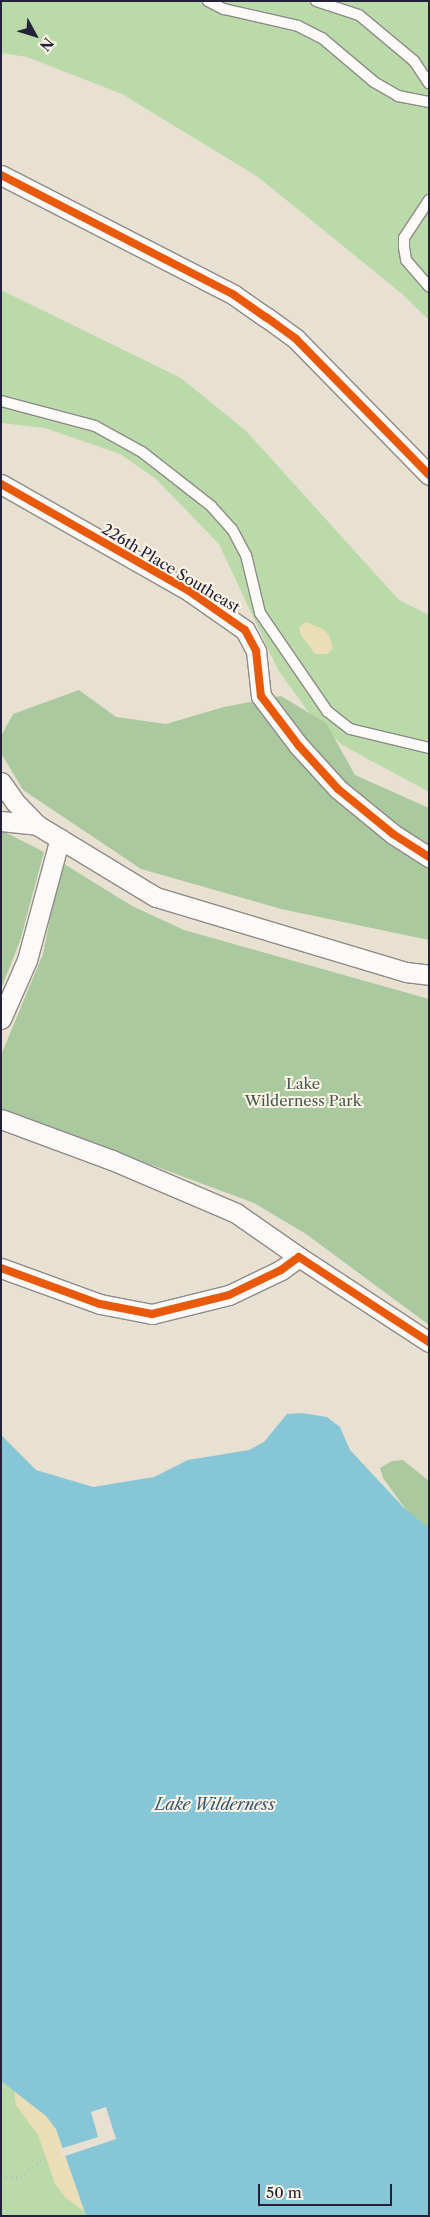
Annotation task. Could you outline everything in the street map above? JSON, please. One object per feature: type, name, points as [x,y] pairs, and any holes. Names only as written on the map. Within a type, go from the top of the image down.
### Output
[{"type":"street","points":[[1,174],[166,258],[266,316],[296,339],[429,475]]},
{"type":"street","name":"226th Place Southeast","points":[[1,484],[189,591],[245,630],[256,651],[261,696],[299,746],[338,789],[394,834],[429,857]]},
{"type":"street","points":[[1,782],[15,802],[37,825],[156,897],[406,972],[429,975]]},
{"type":"street","points":[[1,821],[37,825]]},
{"type":"street","points":[[1,1019],[27,960],[60,838]]},
{"type":"street","points":[[1,1119],[112,1160],[236,1213],[299,1257],[429,1342]]},
{"type":"street","points":[[1,1268],[100,1304],[152,1314],[229,1295],[281,1270],[299,1257]]},
{"type":"lane","points":[[208,1],[224,9],[298,26],[322,38],[374,82],[398,96],[429,102]]},
{"type":"lane","points":[[316,1],[359,15],[414,61],[429,83]]},
{"type":"lane","points":[[429,200],[404,238],[404,247],[406,260],[429,286]]},
{"type":"lane","points":[[1,401],[95,426],[142,452],[211,506],[232,528],[246,555],[260,613],[327,711],[350,729],[429,748]]},
{"type":"path","points":[[1,2177],[21,2177],[45,2158]]},
{"type":"green space","points":[[1,1],[429,1],[429,320],[401,293],[258,177],[122,94],[27,57],[1,53]]},
{"type":"green space","points":[[1,290],[181,378],[246,431],[399,600],[429,615],[429,792],[342,745],[310,714],[278,670],[219,544],[155,478],[120,454],[45,428],[1,423]]},
{"type":"green space","points":[[79,690],[116,717],[166,724],[224,707],[281,696],[326,723],[355,775],[429,808],[429,940],[281,909],[141,869],[23,790],[1,753],[1,736],[13,714]]},
{"type":"green space","points":[[1,830],[44,852],[20,941],[1,989]]},
{"type":"green space","name":"Lake Wilderness Park","points":[[61,862],[132,906],[184,930],[429,999],[429,1325],[306,1234],[254,1203],[1,1109],[1,1055],[43,954]]},
{"type":"green space","points":[[403,1460],[429,1481],[429,1528],[409,1514],[383,1478],[380,1468],[392,1461]]},
{"type":"green space","points":[[1,2081],[46,2116],[86,2216],[1,2216]]},
{"type":"sand","points":[[306,622],[323,629],[329,635],[333,648],[328,654],[315,654],[301,635],[299,627]]},
{"type":"sand","points":[[14,2089],[46,2116],[56,2129],[85,2212],[65,2197],[55,2184],[38,2135],[16,2105]]},
{"type":"water","name":"Lake Wilderness","points":[[302,1413],[327,1417],[340,1427],[350,1450],[406,1510],[429,1528],[429,2216],[86,2216],[56,2129],[46,2116],[1,2081],[1,1435],[36,1470],[93,1487],[154,1477],[188,1460],[249,1450],[264,1442],[287,1414]]},
{"type":"pier","points":[[106,2107],[116,2139],[62,2157],[60,2149],[98,2137],[91,2112]]},
{"type":"cycle path","points":[[1,175],[234,295],[266,317],[296,339],[429,475]]},
{"type":"cycle path","points":[[1,484],[189,591],[245,630],[256,651],[261,696],[299,746],[338,789],[393,834],[429,857]]},
{"type":"cycle path","points":[[1,1268],[100,1304],[152,1314],[229,1295],[281,1270],[299,1257],[429,1342]]}]
